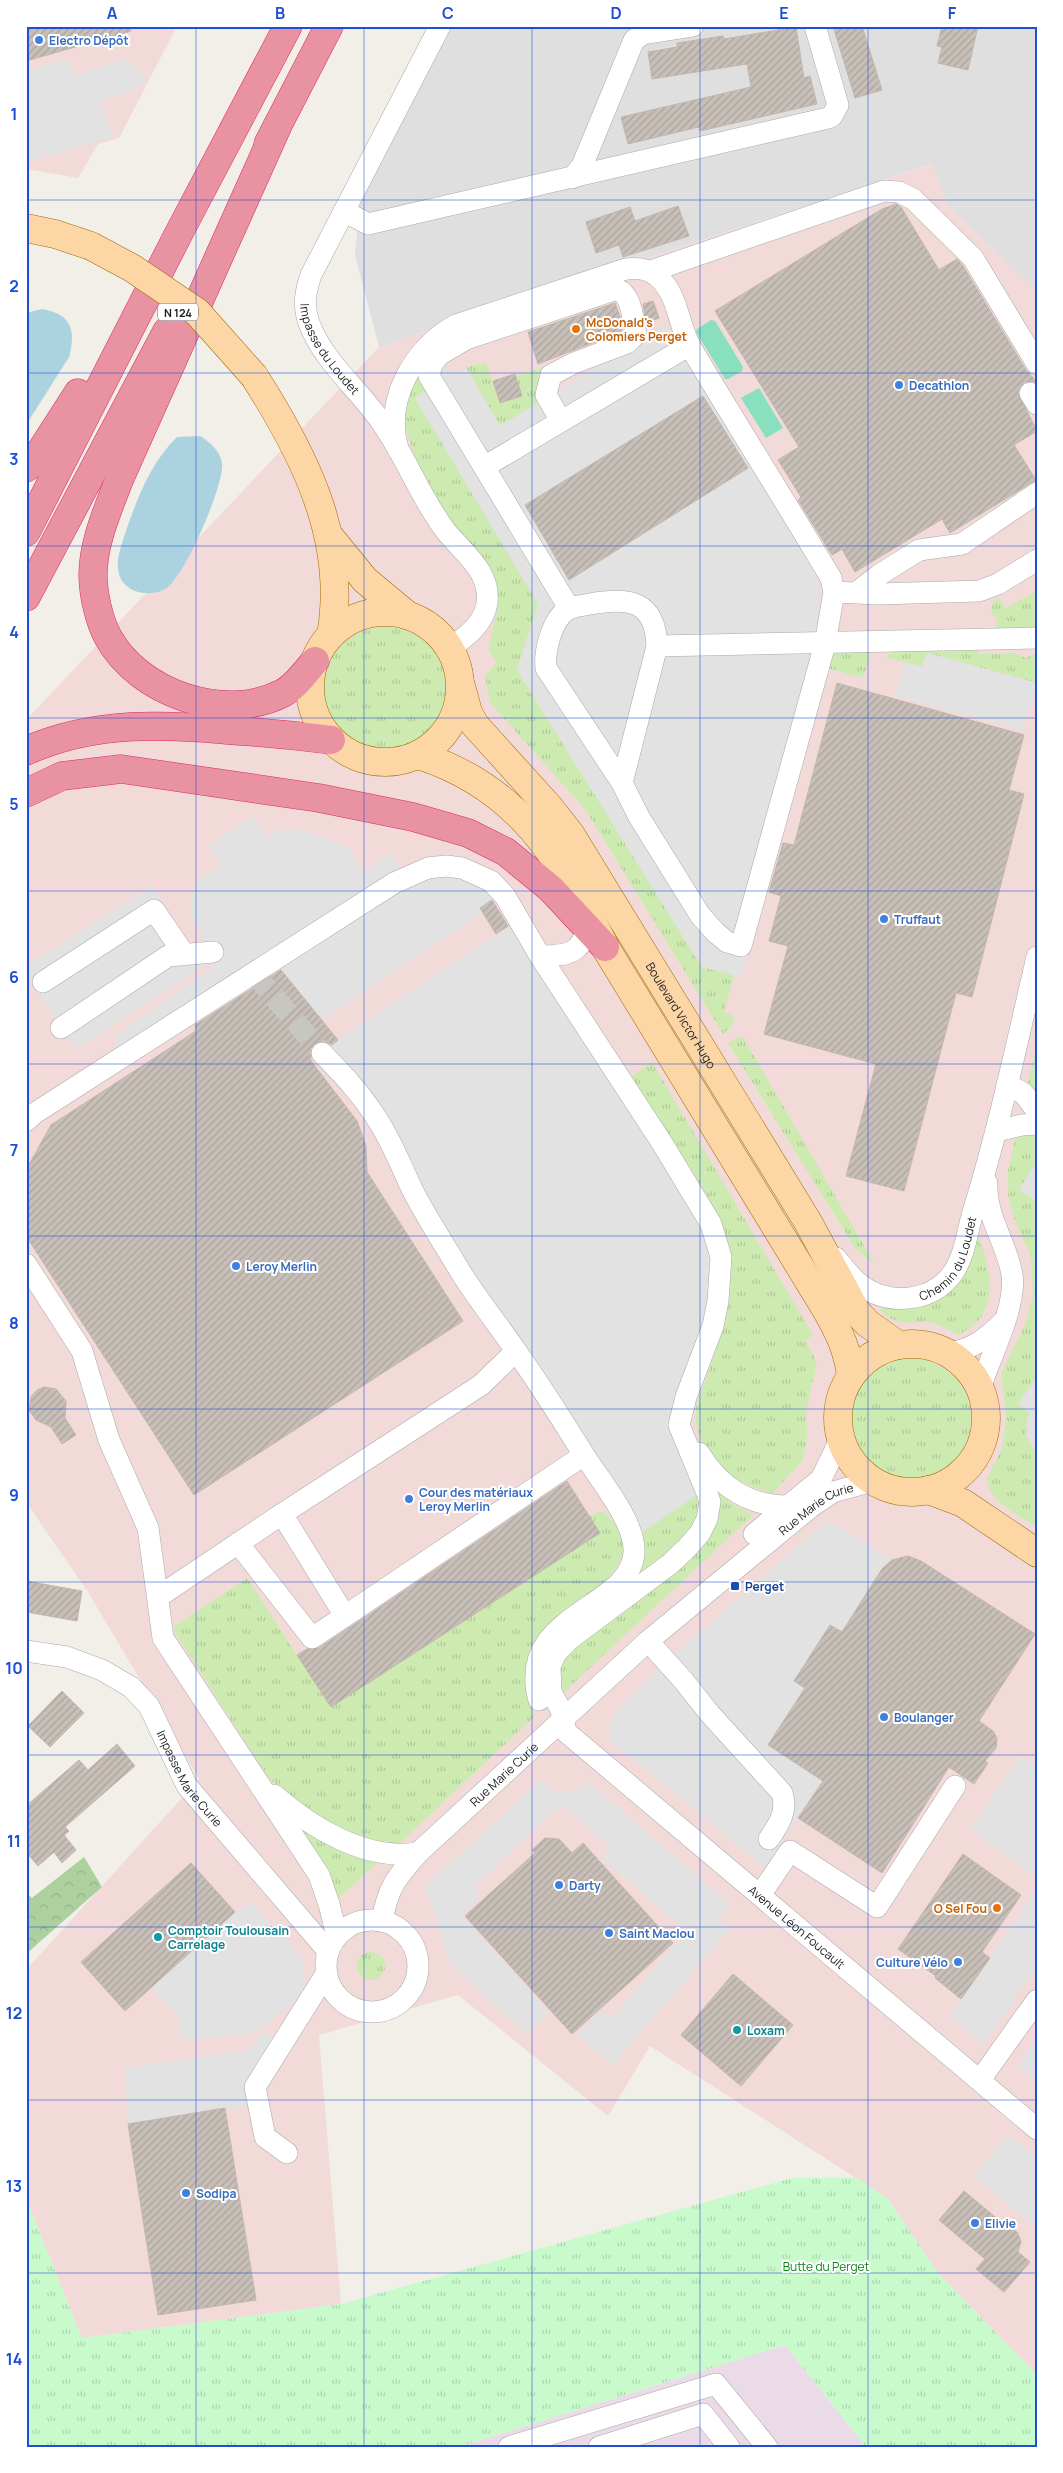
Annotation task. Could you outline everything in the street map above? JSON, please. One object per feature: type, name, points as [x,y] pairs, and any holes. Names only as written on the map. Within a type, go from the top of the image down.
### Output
[{"type":"highway","name":"N 124","points":[[26,532],[181,229],[288,26]]},
{"type":"highway","name":"N 124","points":[[26,597],[329,26]]},
{"type":"highway","points":[[277,127],[119,480],[100,530],[93,574],[98,607],[108,637],[128,663],[154,684],[183,696],[212,703],[239,705],[262,701],[284,692],[315,661]]},
{"type":"highway","points":[[26,468],[33,463],[65,416],[181,229]]},
{"type":"highway","points":[[26,751],[53,739],[116,726],[190,726],[331,740]]},
{"type":"highway","points":[[26,793],[62,776],[121,769],[319,798],[413,817],[468,833],[506,852],[551,889],[594,931]]},
{"type":"main road","points":[[26,228],[55,234],[91,246],[132,268],[197,312],[254,376],[281,418],[317,494],[329,536],[336,578],[336,610],[331,635],[315,661],[311,675],[310,693],[314,710],[321,726],[331,740],[346,751],[363,759],[382,762],[400,761],[418,755],[430,748],[449,727],[456,714],[460,686],[458,666],[450,648],[438,634],[424,623],[407,615],[364,580],[329,536]]},
{"type":"main road","points":[[331,635],[348,622],[367,615],[387,612],[407,615]]},
{"type":"main road","name":"Boulevard Victor Hugo","points":[[460,686],[468,712],[475,725],[549,806],[587,859],[704,1055],[808,1222],[856,1311],[867,1323],[898,1345]]},
{"type":"main road","points":[[418,755],[445,764],[472,778],[520,814],[548,847],[594,931],[827,1310],[840,1334],[848,1356],[851,1376]]},
{"type":"main road","points":[[916,1344],[933,1347],[949,1354],[967,1368],[980,1388],[985,1404],[986,1420],[978,1452],[969,1465],[950,1481],[928,1490],[900,1491],[874,1481],[853,1462],[841,1438],[839,1406],[851,1376],[872,1356],[898,1345],[916,1344]]},
{"type":"main road","points":[[969,1465],[970,1482],[976,1499],[999,1527]]},
{"type":"main road","points":[[928,1490],[963,1503],[1037,1552]]},
{"type":"street","name":"Impasse du Loudet","points":[[440,26],[311,275],[304,300],[306,314],[316,340],[331,361],[372,409],[398,449],[435,515],[446,531],[483,574],[487,602],[482,618],[468,635],[450,648]]},
{"type":"street","points":[[572,178],[582,166],[634,40],[643,34],[693,26]]},
{"type":"street","points":[[344,211],[368,224],[832,116],[838,106],[815,26]]},
{"type":"street","points":[[651,271],[884,191],[899,192],[913,199],[973,258],[1037,364]]},
{"type":"street","points":[[398,449],[393,432],[395,407],[413,363],[434,339],[456,326],[626,269],[638,267],[651,271],[662,280],[671,292],[690,345],[831,578],[834,592],[825,644],[741,946],[728,942],[721,937],[700,915],[639,816],[622,783],[546,668],[545,656],[556,622],[569,608],[622,600],[639,605],[648,614],[654,628],[657,646],[622,783]]},
{"type":"street","points":[[561,421],[546,395],[551,375],[574,363],[627,343],[636,334],[628,299],[623,292],[617,289],[466,338],[439,355],[432,364],[429,376],[569,608]]},
{"type":"street","points":[[484,467],[690,345]]},
{"type":"street","points":[[856,592],[919,550],[962,544],[1037,493]]},
{"type":"street","points":[[834,592],[884,594],[979,591],[998,584],[1037,560]]},
{"type":"street","points":[[657,646],[825,644],[1037,638]]},
{"type":"street","name":"Avenue Léon Foucault","points":[[26,1121],[35,1113],[394,883],[428,868],[462,868],[491,881],[505,896],[535,948],[667,1151],[711,1224],[721,1257],[718,1301],[713,1326],[686,1397],[679,1425],[708,1493],[710,1502],[707,1519],[700,1533],[670,1564],[571,1638],[556,1653],[550,1666],[550,1686],[564,1720],[566,1732],[1037,2129]]},
{"type":"street","points":[[43,982],[154,910],[184,954]]},
{"type":"street","points":[[535,948],[571,953],[594,931]]},
{"type":"street","points":[[62,1028],[168,956],[213,952]]},
{"type":"street","name":"Chemin du Loudet","points":[[808,1222],[850,1276],[867,1289],[896,1300],[922,1296],[937,1287],[952,1274],[962,1255],[987,1166],[1037,957]]},
{"type":"street","points":[[322,1052],[350,1082],[376,1117],[437,1232],[621,1512],[633,1538],[634,1554],[631,1567],[620,1582],[553,1634],[543,1648],[535,1668],[535,1685],[539,1701],[549,1717],[564,1720]]},
{"type":"street","points":[[1007,1084],[1023,1093],[1037,1110]]},
{"type":"street","points":[[996,1131],[1022,1124],[1037,1124]]},
{"type":"street","name":"Chemin du Loudet","points":[[980,1388],[1009,1306],[1012,1277],[1006,1251],[990,1216],[986,1200],[987,1166]]},
{"type":"street","points":[[26,1264],[82,1351],[109,1440],[148,1528],[163,1638],[319,1875],[329,1904],[332,1943],[326,1974],[255,2087],[265,2137],[287,2153]]},
{"type":"street","name":"Chemin du Loudet","points":[[949,1354],[967,1350],[984,1341],[1003,1322]]},
{"type":"street","points":[[158,1597],[481,1385],[516,1351]]},
{"type":"street","points":[[686,1397],[689,1427],[695,1445],[707,1465],[721,1482],[755,1502],[769,1506],[788,1506]]},
{"type":"street","name":"Rue Marie Curie","points":[[648,1640],[674,1610],[738,1548],[820,1479],[841,1438]]},
{"type":"street","points":[[238,1543],[312,1638],[584,1455]]},
{"type":"street","name":"Rue Marie Curie","points":[[382,1921],[385,1902],[395,1879],[418,1854],[648,1640],[812,1506],[833,1492],[874,1481]]},
{"type":"street","points":[[282,1514],[345,1616]]},
{"type":"street","points":[[648,1640],[710,1714],[782,1792],[785,1801],[784,1813],[768,1839]]},
{"type":"street","name":"Impasse Marie Curie","points":[[26,1651],[67,1657],[102,1670],[131,1687],[149,1706],[187,1786],[332,1943]]},
{"type":"street","points":[[252,1775],[298,1816],[321,1830],[356,1845],[382,1852],[404,1856],[418,1854]]},
{"type":"street","points":[[760,1895],[790,1851],[877,1907],[955,1786]]},
{"type":"street","points":[[326,1974],[331,1987],[339,1998],[350,2007],[362,2011],[376,2012],[389,2009],[401,2002],[410,1992],[416,1980],[418,1966],[412,1944],[400,1929],[382,1921],[357,1922],[346,1928],[332,1943]]},
{"type":"street","points":[[980,2080],[1037,2000]]},
{"type":"street","points":[[513,2446],[543,2442],[716,2384],[767,2447]]},
{"type":"street","points":[[599,2447],[733,2405]]},
{"type":"street","points":[[703,2414],[729,2447]]},
{"type":"shaded area","points":[[26,26],[177,26],[119,138],[98,144],[78,178],[26,169]]},
{"type":"shaded area","points":[[443,26],[1037,26],[1037,291],[953,211],[945,198],[932,164],[379,347],[355,255],[360,200]]},
{"type":"shaded area","points":[[68,58],[73,76],[124,59],[139,69],[147,82],[134,90],[102,100],[112,137],[26,162],[26,71]]},
{"type":"shaded area","points":[[933,164],[945,198],[953,211],[1037,291],[1037,2375],[939,2274],[887,2198],[650,2046],[608,2116],[458,1995],[319,2035],[341,2304],[82,2338],[26,2198],[26,1970],[199,1779],[88,1592],[26,1502],[26,720],[379,347]]},
{"type":"shaded area","points":[[664,325],[818,577],[823,669],[741,977],[702,967],[517,670],[538,604],[415,398],[428,390],[425,380],[447,367],[452,374],[466,367],[500,426]]},
{"type":"shaded area","points":[[927,653],[1037,683],[1023,730],[895,696],[904,662],[922,667]]},
{"type":"shaded area","points":[[253,816],[267,837],[281,829],[304,830],[347,847],[363,872],[391,854],[404,873],[428,868],[491,881],[494,899],[480,908],[483,913],[368,988],[322,1021],[274,962],[120,1060],[115,1046],[115,1037],[219,962],[192,920],[190,897],[200,880],[221,866],[208,846]]},
{"type":"shaded area","points":[[152,886],[203,966],[76,1049],[26,975],[26,966]]},
{"type":"shaded area","points":[[519,920],[721,1257],[679,1425],[706,1489],[633,1538],[322,1053],[344,1035]]},
{"type":"shaded area","points":[[1037,1161],[1037,1201],[1019,1190]]},
{"type":"shaded area","points":[[1037,1377],[1037,1452],[1026,1436],[1027,1420],[1030,1413],[1018,1404]]},
{"type":"shaded area","points":[[826,1522],[844,1529],[892,1560],[882,1569],[842,1632],[830,1625],[794,1680],[805,1688],[768,1745],[823,1781],[765,1867],[609,1740],[609,1720],[667,1661]]},
{"type":"shaded area","points":[[1020,1756],[1037,1767],[1037,1878],[970,1829]]},
{"type":"shaded area","points":[[542,1779],[555,1792],[577,1790],[587,1781],[731,1905],[719,1919],[729,1930],[613,2065],[576,2035],[602,2011],[613,2018],[686,1930],[602,1859],[610,1847],[565,1807],[553,1811],[474,1887],[481,1898],[462,1916],[550,2013],[526,2034],[449,1963],[434,1910],[424,1887]]},
{"type":"shaded area","points":[[1037,1889],[1037,1967],[983,2044],[949,2016]]},
{"type":"shaded area","points":[[251,1902],[302,1957],[306,1990],[263,2028],[247,2034],[181,2040],[178,2015],[150,1988],[235,1912]]},
{"type":"shaded area","points":[[264,2031],[283,2043],[259,2105],[128,2124],[125,2068],[249,2050]]},
{"type":"shaded area","points":[[1037,2037],[1037,2082],[1018,2066]]},
{"type":"shaded area","points":[[1007,2135],[1037,2159],[1037,2191],[1033,2196],[1037,2199],[1037,2228],[974,2177]]},
{"type":"shaded area","points":[[785,2345],[866,2447],[458,2447],[475,2442]]},
{"type":"green space","points":[[711,320],[715,321],[743,367],[742,371],[728,379],[725,379],[696,332],[697,329]]},
{"type":"green space","points":[[486,362],[500,403],[522,396],[516,376],[558,363],[541,401],[510,420],[503,440],[500,426],[466,367]]},
{"type":"green space","points":[[419,366],[428,390],[415,398],[538,604],[517,670],[702,967],[734,975],[724,1012],[734,1016],[732,1026],[723,1034],[585,809],[490,703],[485,675],[497,662],[488,649],[498,608],[496,582],[449,520],[416,460],[403,420],[411,381]]},
{"type":"green space","points":[[759,388],[783,428],[766,438],[741,398]]},
{"type":"green space","points":[[1037,591],[1037,628],[996,628],[997,618],[991,614],[993,601],[998,598],[1006,608]]},
{"type":"green space","points":[[385,627],[408,632],[428,645],[441,665],[446,688],[441,711],[428,731],[408,744],[385,749],[362,744],[342,731],[329,711],[324,688],[329,665],[342,645],[362,632]]},
{"type":"green space","points":[[978,650],[978,654],[1015,653],[1026,658],[1037,653],[1037,683],[927,653],[923,667],[886,657],[892,651]]},
{"type":"green space","points":[[868,652],[869,657],[864,676],[858,677],[824,667],[834,653]]},
{"type":"green space","points":[[742,1036],[874,1263],[855,1248],[728,1043]]},
{"type":"green space","points":[[1037,1047],[1037,1104],[1027,1085]]},
{"type":"green space","points":[[652,1062],[813,1335],[806,1340],[817,1363],[806,1411],[807,1439],[803,1460],[773,1493],[752,1487],[731,1476],[714,1460],[702,1443],[696,1425],[696,1407],[726,1321],[731,1261],[629,1078]]},
{"type":"green space","points":[[1037,1128],[1037,1161],[1019,1190],[1037,1201],[1037,1377],[1018,1404],[1031,1413],[1026,1429],[1030,1443],[1037,1452],[1037,1527],[998,1501],[988,1486],[987,1478],[1001,1450],[1004,1437],[1006,1416],[1001,1374],[1025,1324],[1033,1297],[1031,1257],[1014,1218],[1008,1195],[1008,1171],[1016,1135]]},
{"type":"green space","points":[[977,1235],[985,1256],[990,1281],[987,1305],[975,1324],[958,1335],[940,1325],[929,1322],[898,1321],[886,1316],[880,1310],[888,1305],[917,1307],[945,1296],[963,1276]]},
{"type":"green space","points":[[910,1358],[922,1359],[933,1363],[944,1368],[953,1376],[961,1385],[966,1396],[970,1407],[970,1431],[966,1442],[961,1453],[953,1462],[944,1470],[933,1475],[922,1479],[910,1480],[898,1479],[887,1475],[876,1470],[867,1462],[859,1453],[854,1442],[850,1431],[849,1419],[850,1407],[854,1396],[859,1385],[867,1376],[876,1368],[887,1363],[898,1359]]},
{"type":"green space","points":[[717,1491],[732,1504],[753,1515],[559,1697],[556,1681],[564,1655],[668,1575]]},
{"type":"green space","points":[[697,1495],[700,1517],[669,1554],[641,1573],[644,1531]]},
{"type":"green space","points":[[597,1512],[607,1514],[620,1533],[623,1548],[619,1563],[610,1576],[552,1622],[535,1642],[530,1652],[526,1685],[530,1706],[535,1716],[398,1845],[385,1845],[352,1835],[285,1795],[267,1775],[174,1631],[175,1626],[247,1578],[331,1707],[600,1533],[590,1516]]},
{"type":"green space","points":[[276,1805],[382,1858],[337,1900]]},
{"type":"green space","points":[[84,1857],[102,1887],[26,1954],[26,1892],[32,1898]]},
{"type":"green space","points":[[371,1952],[381,1956],[385,1966],[381,1976],[371,1980],[361,1976],[357,1966],[361,1956]]},
{"type":"green space","name":"Butte du Perget","points":[[856,2177],[887,2198],[939,2274],[1037,2375],[1037,2447],[866,2447],[785,2345],[458,2447],[26,2447],[26,2198],[82,2338],[341,2304],[792,2178]]},
{"type":"water","points":[[42,309],[52,311],[66,320],[71,332],[71,348],[69,357],[26,425],[26,313]]},
{"type":"water","points":[[200,436],[216,449],[222,464],[220,481],[202,530],[185,564],[169,586],[157,592],[142,593],[135,591],[129,588],[120,577],[118,563],[123,540],[138,499],[158,459],[177,437]]},
{"type":"building","points":[[26,26],[130,26],[131,31],[26,61]]},
{"type":"building","points":[[833,26],[862,26],[882,90],[855,98]]},
{"type":"building","points":[[942,26],[978,26],[968,70],[938,63],[942,47],[937,46]]},
{"type":"building","points":[[796,27],[804,78],[810,76],[817,104],[700,131],[699,127],[628,144],[621,117],[751,87],[747,64],[652,79],[648,52],[677,47],[677,43],[723,36],[724,39]]},
{"type":"building","name":"Decathlon","points":[[896,204],[901,207],[939,270],[957,259],[963,266],[1026,370],[1037,382],[1024,382],[1018,393],[1037,431],[1014,445],[1036,480],[950,533],[942,519],[855,572],[842,549],[832,555],[798,500],[801,497],[778,460],[799,447],[715,311],[882,209]]},
{"type":"building","points":[[678,206],[689,236],[623,257],[619,245],[596,253],[586,222],[630,207],[635,221]]},
{"type":"building","points":[[653,301],[659,318],[646,323],[643,304]]},
{"type":"building","name":"McDonald's Colomiers Perget","points":[[615,303],[620,317],[622,330],[620,332],[538,364],[528,332]]},
{"type":"building","points":[[515,374],[522,396],[500,403],[493,381]]},
{"type":"building","points":[[703,396],[748,468],[569,580],[525,505]]},
{"type":"building","name":"Truffaut","points":[[837,683],[1024,735],[1009,790],[1024,794],[972,997],[956,993],[904,1191],[846,1176],[876,1064],[764,1034],[788,946],[769,941],[781,896],[769,892],[783,843],[794,845]]},
{"type":"building","points":[[492,900],[508,926],[496,934],[480,908]]},
{"type":"building","name":"Leroy Merlin","points":[[281,970],[338,1040],[332,1045],[325,1041],[314,1044],[310,1050],[311,1061],[357,1121],[366,1146],[367,1172],[463,1321],[194,1495],[26,1236],[26,1170],[51,1125],[196,1031],[195,1025]]},
{"type":"building","points":[[44,1387],[56,1389],[66,1401],[65,1418],[76,1435],[62,1444],[51,1427],[36,1420],[29,1410],[31,1397],[37,1390]]},
{"type":"building","points":[[567,1481],[600,1533],[331,1707],[297,1655],[307,1649],[319,1648]]},
{"type":"building","name":"Boulanger","points":[[908,1556],[921,1561],[1035,1634],[979,1721],[993,1731],[997,1738],[996,1748],[985,1761],[988,1763],[974,1784],[949,1767],[882,1873],[798,1818],[823,1781],[768,1745],[805,1688],[794,1681],[830,1625],[842,1632],[882,1569],[892,1560]]},
{"type":"building","points":[[26,1581],[82,1591],[77,1621],[26,1612]]},
{"type":"building","points":[[62,1691],[84,1713],[50,1747],[28,1726]]},
{"type":"building","points":[[117,1744],[135,1766],[65,1827],[69,1831],[64,1835],[76,1850],[62,1863],[54,1852],[38,1866],[26,1852],[26,1806],[79,1760],[88,1770]]},
{"type":"building","points":[[545,1838],[559,1839],[572,1853],[583,1843],[673,1943],[572,2034],[465,1916],[535,1853],[532,1850]]},
{"type":"building","points":[[963,1854],[1021,1895],[982,1952],[990,1958],[961,1999],[935,1978],[936,1976],[898,1949]]},
{"type":"building","name":"Comptoir Toulousain Carrelage","points":[[191,1863],[235,1912],[125,2011],[81,1962]]},
{"type":"building","name":"Loxam","points":[[733,1974],[793,2025],[741,2086],[681,2035]]},
{"type":"building","points":[[225,2108],[256,2300],[158,2315],[128,2124]]},
{"type":"building","points":[[964,2191],[1000,2221],[1002,2219],[1017,2232],[1021,2241],[1018,2252],[1030,2262],[1004,2292],[976,2269],[985,2259],[939,2220]]},
{"type":"tunnel","points":[[254,973],[322,1053]]},
{"type":"place","name":"Electro Dépôt","points":[[39,40]]},
{"type":"place","name":"McDonald's Colomiers Perget","points":[[576,329]]},
{"type":"place","name":"Decathlon","points":[[899,385]]},
{"type":"place","name":"Truffaut","points":[[884,919]]},
{"type":"place","name":"Leroy Merlin","points":[[236,1266]]},
{"type":"place","name":"Cour des matériaux Leroy Merlin","points":[[409,1499]]},
{"type":"place","name":"Perget","points":[[735,1586]]},
{"type":"place","name":"Boulanger","points":[[884,1717]]},
{"type":"place","name":"Darty","points":[[559,1885]]},
{"type":"place","name":"O Sel Fou","points":[[997,1908]]},
{"type":"place","name":"Saint Maclou","points":[[609,1933]]},
{"type":"place","name":"Comptoir Toulousain Carrelage","points":[[158,1937]]},
{"type":"place","name":"Culture Vélo","points":[[958,1962]]},
{"type":"place","name":"Loxam","points":[[737,2030]]},
{"type":"place","name":"Sodipa","points":[[186,2193]]},
{"type":"place","name":"Elivie","points":[[975,2223]]}]
